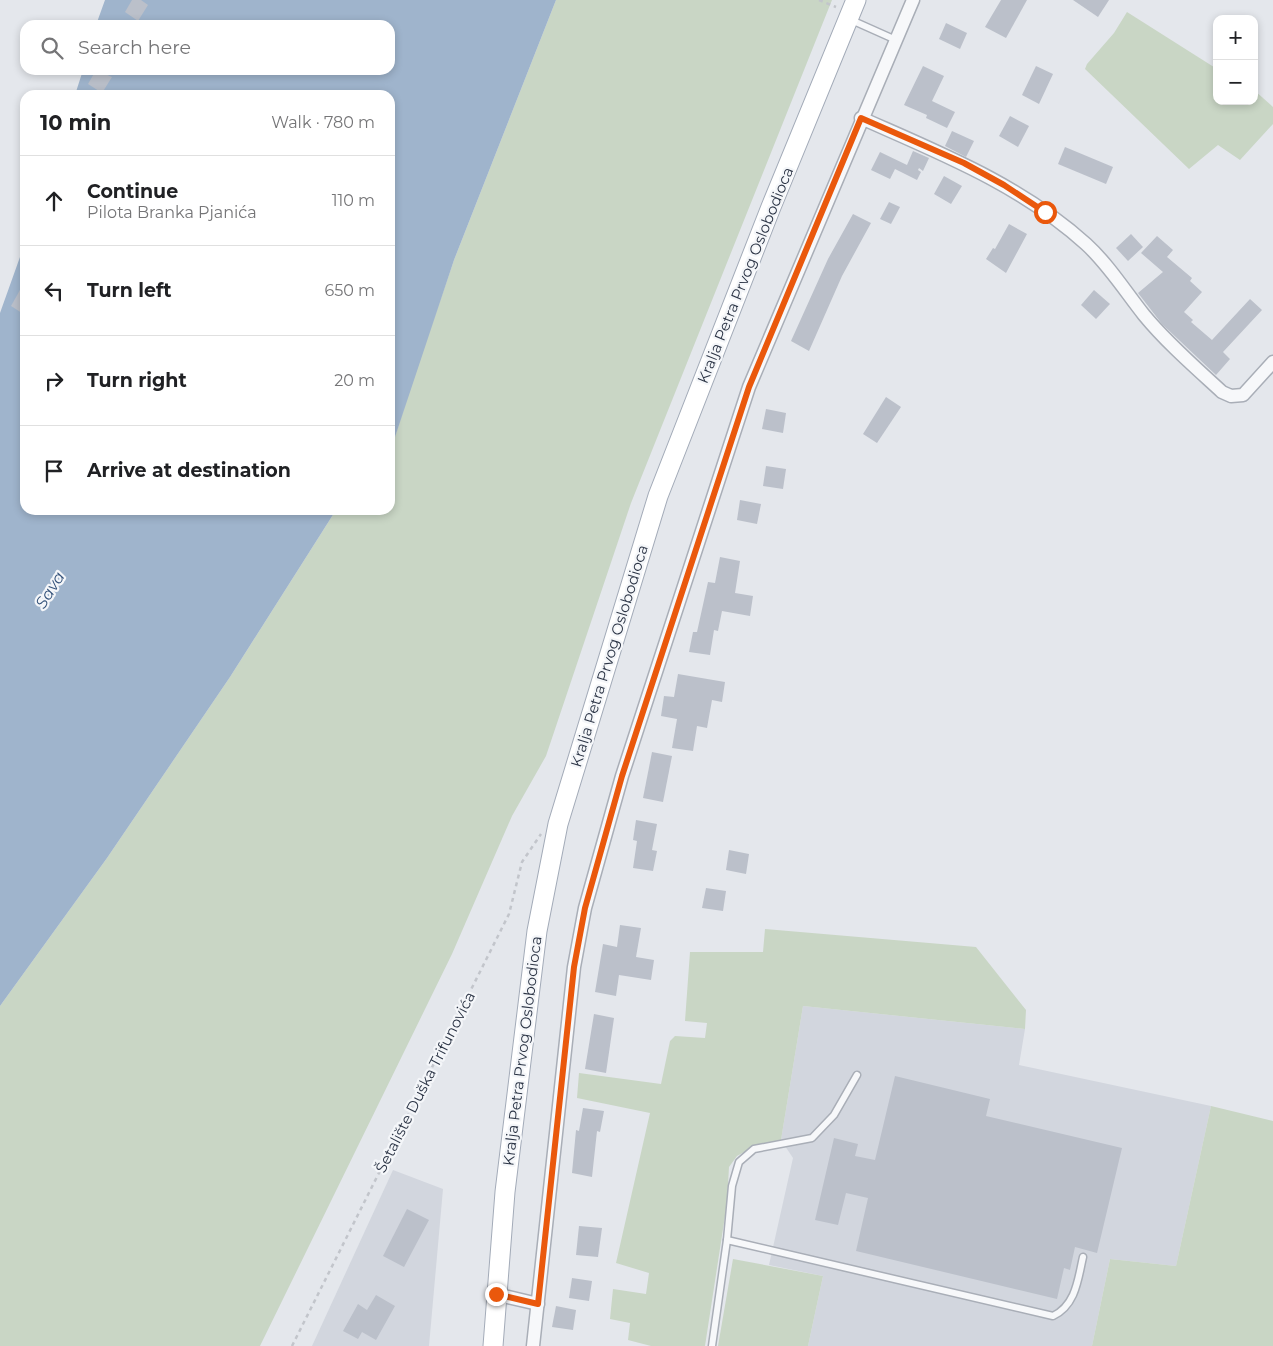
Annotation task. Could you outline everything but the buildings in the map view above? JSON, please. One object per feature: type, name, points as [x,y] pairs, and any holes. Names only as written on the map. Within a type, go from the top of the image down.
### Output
[{"type":"main road","name":"Kralja Petra Prvog Oslobodioca","points":[[493,1346],[505,1192],[537,931],[558,824],[658,496],[771,207],[856,0]]},
{"type":"street","points":[[533,1346],[574,967],[585,908],[622,776],[749,387],[861,118],[913,0]]},
{"type":"street","points":[[861,118],[964,163],[1004,185],[1045,212],[1086,243],[1145,316],[1222,392],[1232,396],[1243,395],[1273,362]]},
{"type":"street","points":[[496,1294],[538,1304]]},
{"type":"lane","points":[[849,19],[896,40]]},
{"type":"lane","points":[[712,1346],[727,1240],[732,1186],[739,1162],[754,1149],[812,1138],[834,1115],[858,1075]]},
{"type":"lane","points":[[727,1240],[1053,1316],[1060,1313],[1071,1301],[1083,1257]]},
{"type":"path","name":"Šetalište Duška Trifunovića","points":[[292,1346],[509,914],[522,862],[538,836],[558,824]]},
{"type":"shaded area","points":[[803,1006],[1025,1029],[1019,1065],[1211,1106],[1176,1266],[1110,1259],[1092,1346],[808,1346],[823,1276],[769,1265],[793,1158],[781,1140]]},
{"type":"shaded area","points":[[393,1170],[443,1189],[429,1346],[312,1346]]},
{"type":"green space","points":[[556,0],[832,0],[631,503],[546,756],[512,816],[452,954],[260,1346],[0,1346],[0,1006],[107,858],[230,677],[333,515],[395,515],[395,436],[454,260]]},
{"type":"green space","points":[[1127,12],[1213,66],[1213,105],[1258,105],[1258,94],[1273,107],[1273,124],[1240,160],[1218,145],[1189,169],[1085,69],[1087,64],[1114,33]]},
{"type":"green space","points":[[765,929],[976,947],[1026,1010],[1025,1029],[803,1006],[781,1140],[758,1145],[746,1151],[737,1156],[729,1167],[727,1203],[705,1346],[651,1346],[628,1340],[630,1323],[610,1319],[613,1289],[646,1294],[649,1273],[616,1263],[650,1113],[577,1098],[579,1073],[661,1084],[670,1041],[675,1036],[705,1038],[707,1023],[685,1021],[690,952],[763,952]]},
{"type":"green space","points":[[1211,1106],[1273,1121],[1273,1346],[1092,1346],[1110,1259],[1176,1266]]},
{"type":"green space","points":[[733,1259],[823,1276],[808,1346],[718,1346]]},
{"type":"water","points":[[105,0],[556,0],[454,260],[395,437],[395,90],[77,90],[81,75],[395,75],[395,20],[98,20]]},
{"type":"water","name":"Sava","points":[[20,257],[20,515],[333,515],[230,677],[107,858],[0,1006],[0,313]]},
{"type":"route","points":[[496,1294],[538,1304],[574,967],[585,908],[622,776],[749,387],[861,118],[964,163],[1004,185],[1045,212]]}]
